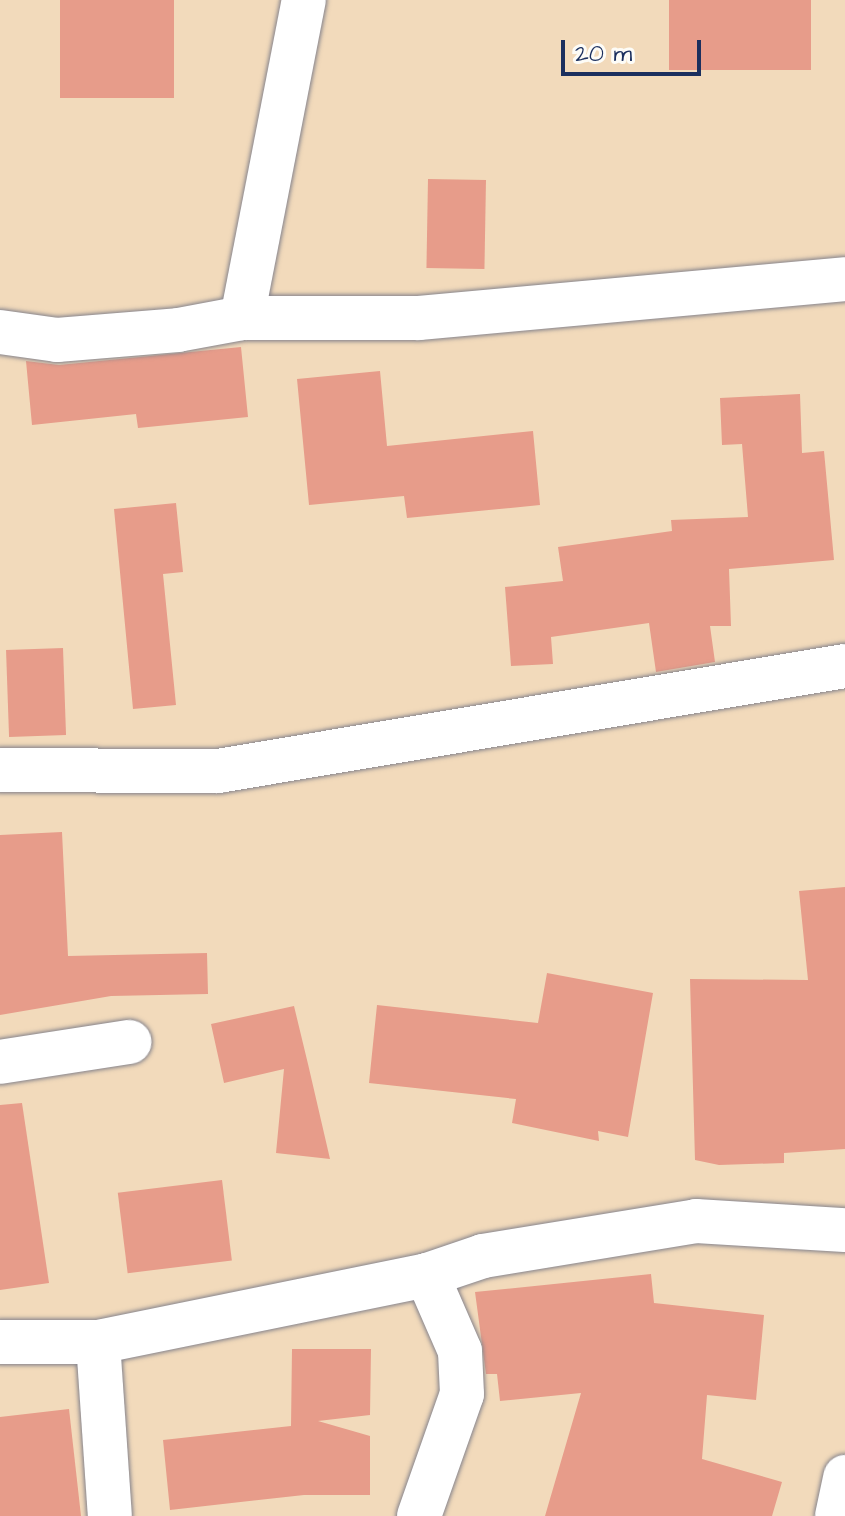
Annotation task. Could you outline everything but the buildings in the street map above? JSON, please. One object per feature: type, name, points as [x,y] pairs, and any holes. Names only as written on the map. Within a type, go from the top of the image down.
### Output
[{"type":"street","points":[[242,318],[304,0]]},
{"type":"street","points":[[0,332],[57,340],[178,330],[242,318],[419,318],[845,279]]},
{"type":"street","points":[[0,770],[218,771],[845,666]]},
{"type":"street","points":[[0,1062],[129,1042]]},
{"type":"street","points":[[0,1342],[98,1342],[427,1275],[483,1256],[696,1221],[845,1230]]},
{"type":"street","points":[[419,1516],[462,1394],[460,1351],[427,1275]]},
{"type":"street","points":[[98,1342],[110,1516]]},
{"type":"street","points":[[837,1516],[845,1477]]}]
